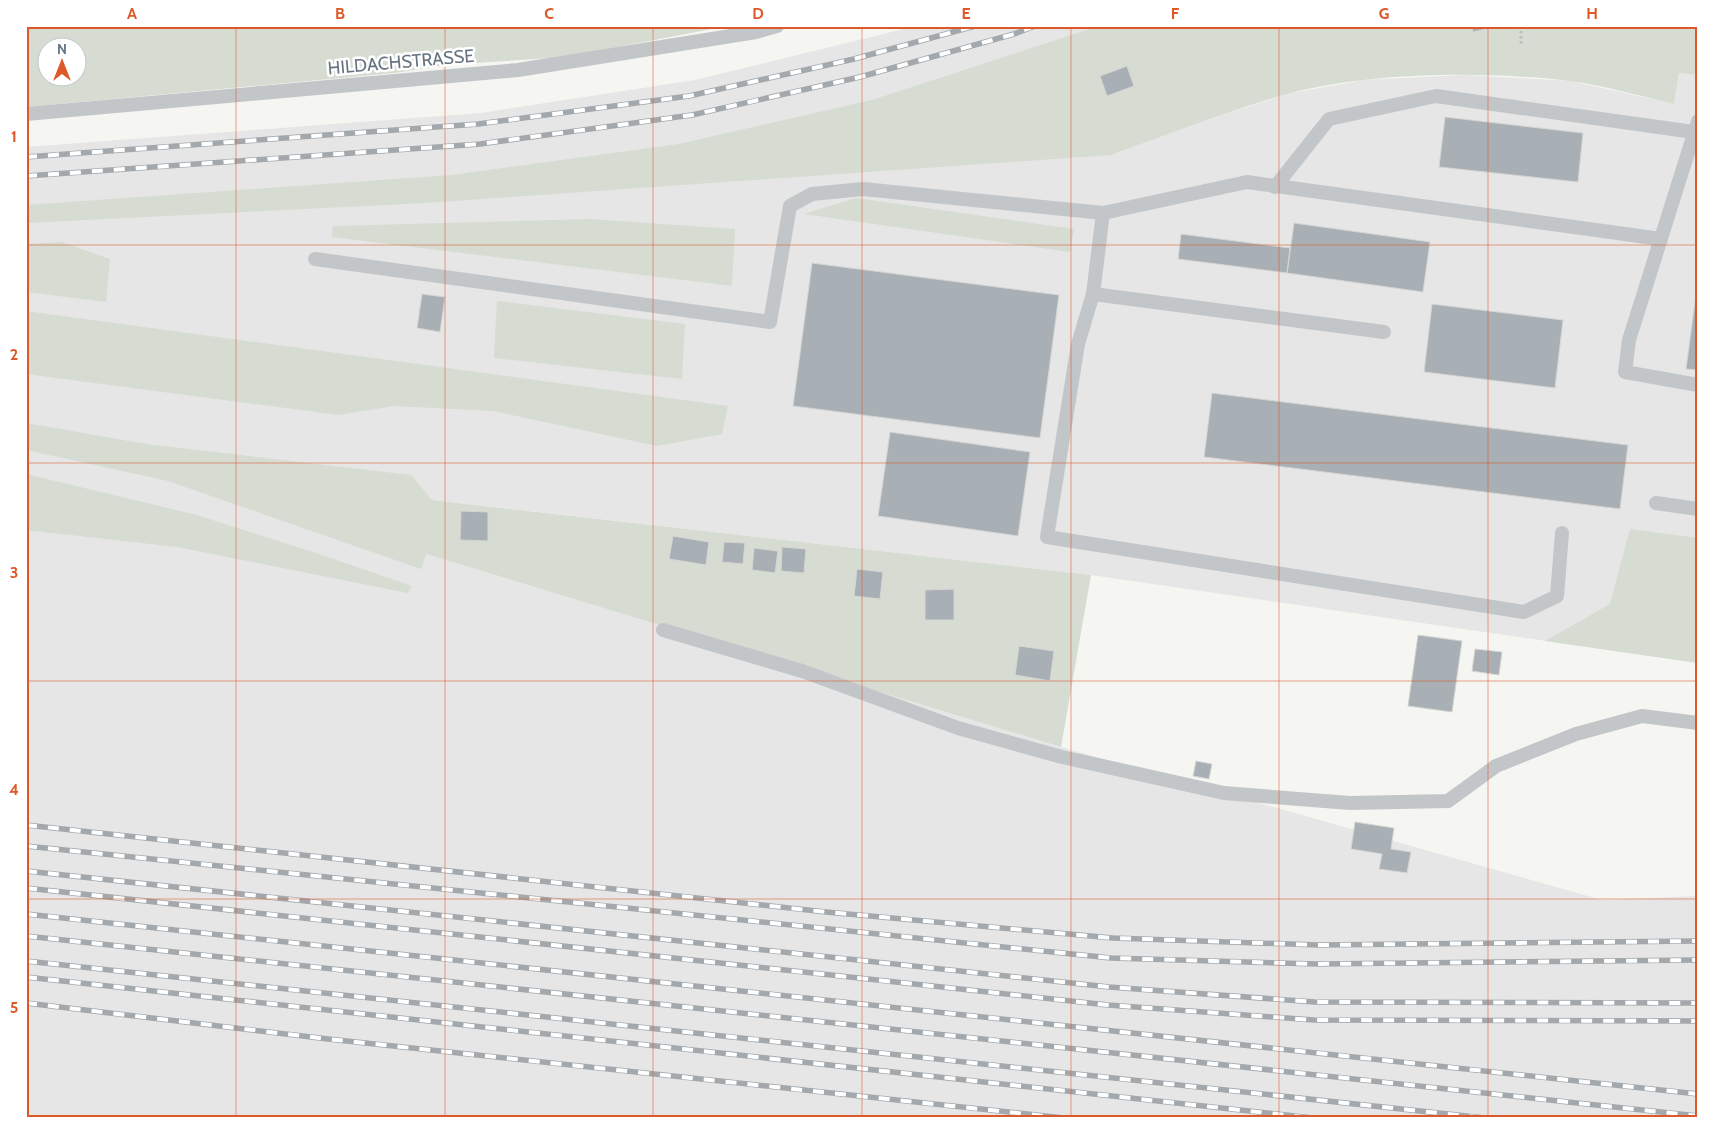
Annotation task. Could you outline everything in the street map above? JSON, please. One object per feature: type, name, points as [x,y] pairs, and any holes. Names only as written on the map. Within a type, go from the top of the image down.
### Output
[{"type":"lane","name":"HILDACHSTRASSE","points":[[26,114],[518,70],[756,32],[777,26]]},
{"type":"lane","points":[[1275,186],[1329,119],[1436,96],[1696,127],[1629,340],[1626,372],[1698,385]]},
{"type":"lane","points":[[315,259],[770,322],[790,206],[812,194],[863,189],[1103,213],[1247,182],[1661,239]]},
{"type":"lane","points":[[1103,213],[1093,294],[1078,344],[1047,537],[1524,612],[1557,596],[1562,533]]},
{"type":"lane","points":[[1093,294],[1384,332]]},
{"type":"lane","points":[[1656,503],[1698,509]]},
{"type":"lane","points":[[663,630],[802,671],[958,728],[1062,758],[1224,793],[1350,803],[1448,801],[1496,766],[1576,734],[1642,716],[1698,722]]},
{"type":"path","points":[[1521,26],[1522,44]]},
{"type":"shaded area","points":[[26,26],[727,26],[566,57],[445,65],[395,73],[26,107]]},
{"type":"shaded area","points":[[916,26],[1099,26],[1074,36],[1208,119],[1292,93],[1364,80],[1465,75],[1571,81],[1674,104],[1679,73],[1698,75],[1698,663],[1091,575],[433,500],[426,554],[1061,747],[1602,900],[1698,896],[1698,1118],[26,1118],[26,147],[481,113],[695,80]]},
{"type":"shaded area","points":[[1099,26],[1698,26],[1698,75],[1679,73],[1674,104],[1570,81],[1538,78],[1430,75],[1357,81],[1291,93],[1201,122],[1111,155],[426,203],[26,223],[26,205],[452,175],[679,144],[872,100]]},
{"type":"shaded area","points":[[856,198],[1074,229],[1070,252],[804,214]]},
{"type":"shaded area","points":[[590,219],[735,229],[732,286],[332,237],[333,226]]},
{"type":"shaded area","points":[[62,242],[110,259],[106,302],[26,292],[26,244]]},
{"type":"shaded area","points":[[497,301],[685,324],[682,379],[494,358]]},
{"type":"shaded area","points":[[26,311],[728,406],[722,434],[657,446],[493,411],[394,406],[339,415],[26,374]]},
{"type":"shaded area","points":[[26,423],[146,444],[411,475],[432,500],[1091,575],[1061,747],[426,554],[421,569],[168,481],[26,450]]},
{"type":"shaded area","points":[[26,474],[197,515],[412,586],[408,593],[177,547],[26,530]]},
{"type":"shaded area","points":[[1630,529],[1698,538],[1698,663],[1545,641],[1610,604]]},
{"type":"building","points":[[1471,26],[1493,26],[1494,27],[1473,32]]},
{"type":"building","points":[[1127,66],[1134,86],[1107,96],[1100,76]]},
{"type":"building","points":[[1445,117],[1583,133],[1578,182],[1439,167]]},
{"type":"building","points":[[1294,223],[1430,242],[1423,292],[1287,273]]},
{"type":"building","points":[[1181,234],[1290,248],[1287,273],[1178,259]]},
{"type":"building","points":[[812,263],[1059,295],[1040,438],[793,406]]},
{"type":"building","points":[[1698,279],[1698,370],[1686,369]]},
{"type":"building","points":[[422,294],[445,297],[440,332],[417,328]]},
{"type":"building","points":[[1432,304],[1563,320],[1555,388],[1424,372]]},
{"type":"building","points":[[1212,393],[1628,445],[1620,509],[1204,457]]},
{"type":"building","points":[[890,432],[1030,452],[1018,536],[878,516]]},
{"type":"building","points":[[461,511],[488,512],[488,541],[460,540]]},
{"type":"building","points":[[673,536],[709,542],[706,565],[669,559]]},
{"type":"building","points":[[724,542],[745,543],[743,564],[722,562]]},
{"type":"building","points":[[782,547],[806,549],[804,573],[781,571]]},
{"type":"building","points":[[754,548],[778,551],[775,573],[752,570]]},
{"type":"building","points":[[857,569],[883,572],[880,599],[854,596]]},
{"type":"building","points":[[954,589],[954,620],[925,620],[925,590]]},
{"type":"building","points":[[1418,635],[1462,641],[1452,712],[1408,706]]},
{"type":"building","points":[[1019,646],[1054,651],[1050,681],[1015,675]]},
{"type":"building","points":[[1475,649],[1502,652],[1499,675],[1472,671]]},
{"type":"building","points":[[1196,761],[1212,764],[1209,779],[1193,776]]},
{"type":"building","points":[[1355,822],[1394,828],[1391,849],[1411,852],[1407,873],[1379,869],[1382,854],[1351,849]]},
{"type":"railway","points":[[26,157],[478,124],[689,96],[854,59],[975,26]]},
{"type":"railway","points":[[26,176],[480,144],[692,115],[860,77],[1014,34],[1035,26]]},
{"type":"railway","points":[[26,825],[826,912],[1113,938],[1318,945],[1698,941]]},
{"type":"railway","points":[[26,846],[1111,958],[1317,964],[1698,960]]},
{"type":"railway","points":[[26,871],[1109,987],[1315,1002],[1698,1003]]},
{"type":"railway","points":[[26,888],[1108,1005],[1314,1020],[1698,1021]]},
{"type":"railway","points":[[26,914],[1698,1094]]},
{"type":"railway","points":[[26,936],[1698,1116]]},
{"type":"railway","points":[[26,961],[1485,1118]]},
{"type":"railway","points":[[26,977],[1313,1118]]},
{"type":"railway","points":[[26,1003],[328,1039],[1064,1118]]}]
